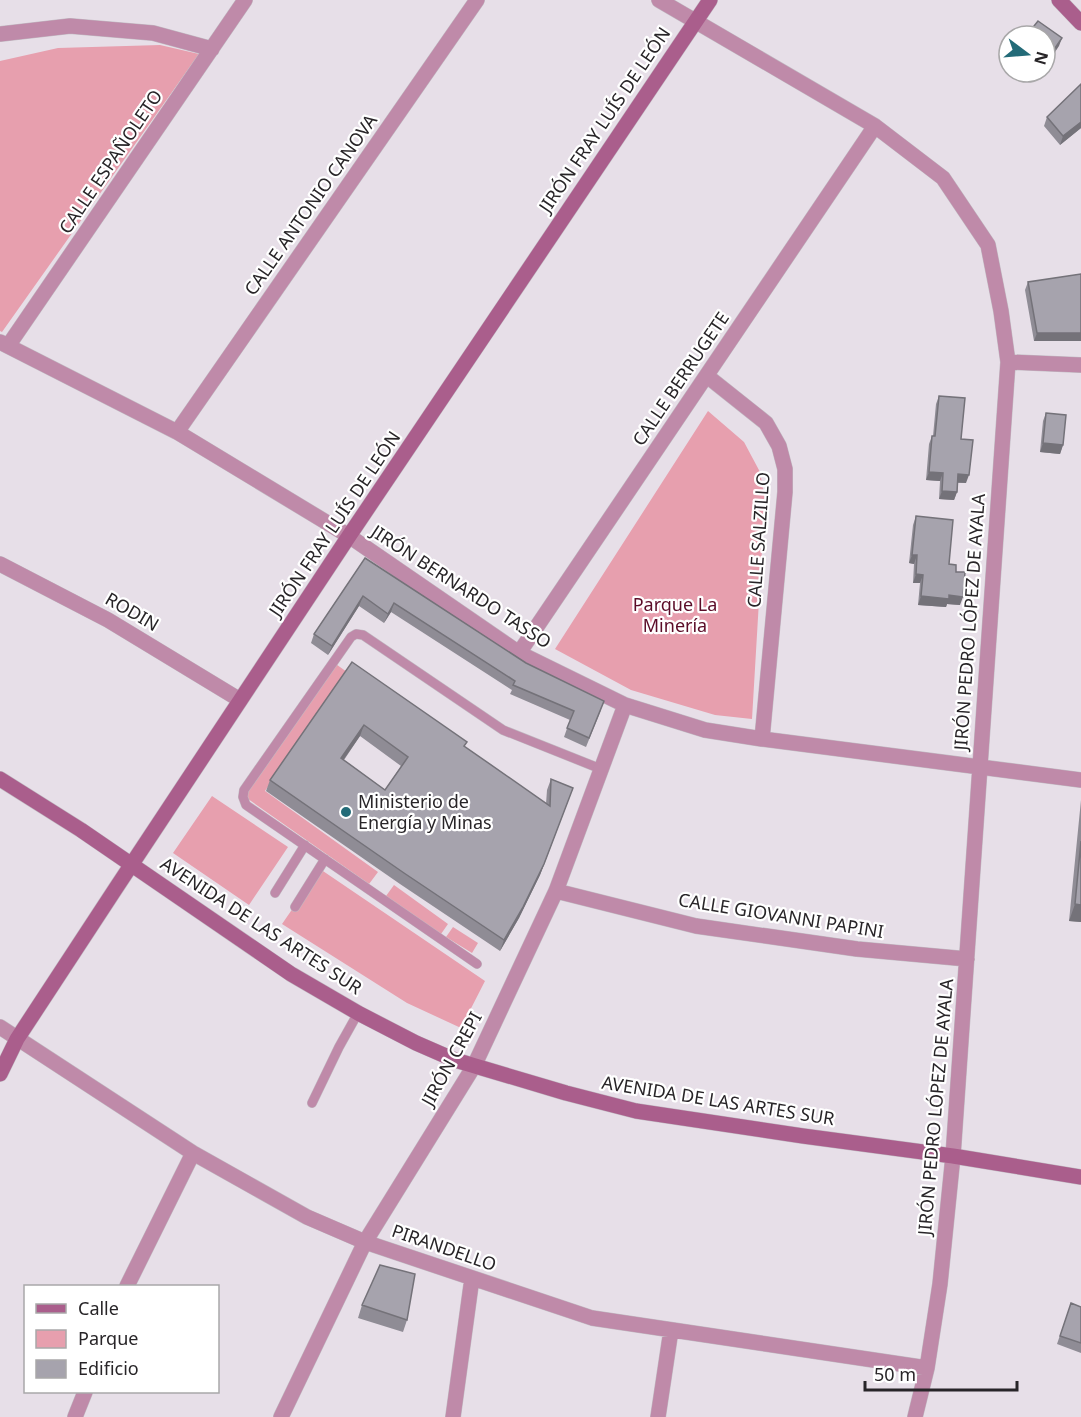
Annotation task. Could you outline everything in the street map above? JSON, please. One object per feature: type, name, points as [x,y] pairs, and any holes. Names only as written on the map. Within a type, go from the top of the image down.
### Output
[{"type":"street","name":"CALLE ESPAÑOLETO","points":[[4,344],[245,0]]},
{"type":"street","name":"CALLE ANTONIO CANOVA","points":[[177,432],[477,0]]},
{"type":"street","name":"JIRÓN PEDRO LÓPEZ DE AYALA","points":[[659,0],[875,126],[943,178],[988,245],[1001,311],[1008,362],[953,1156],[940,1284],[927,1368],[915,1417]]},
{"type":"street","name":"JIRÓN FRAY LUÍS DE LEÓN","points":[[0,1074],[17,1039],[240,700],[710,0]]},
{"type":"street","points":[[1059,0],[1081,23]]},
{"type":"street","points":[[0,34],[70,26],[153,33],[212,49]]},
{"type":"street","name":"CALLE BERRUGETE","points":[[519,653],[875,126]]},
{"type":"street","name":"JIRÓN BERNARDO TASSO","points":[[4,344],[177,432],[350,536],[519,653],[625,705],[705,730],[1081,780]]},
{"type":"street","points":[[1008,362],[1081,365]]},
{"type":"street","name":"CALLE SALZILLO","points":[[706,376],[766,423],[778,446],[785,469],[785,492],[762,739]]},
{"type":"street","name":"RODIN","points":[[0,564],[108,620],[240,700]]},
{"type":"street","name":"JIRÓN CREPI","points":[[281,1417],[365,1242],[474,1066],[556,891],[625,705]]},
{"type":"street","name":"AVENIDA DE LAS ARTES SUR","points":[[0,779],[81,830],[291,974],[358,1013],[455,1060],[636,1111],[953,1156],[1081,1177]]},
{"type":"street","name":"CALLE GIOVANNI PAPINI","points":[[556,891],[696,926],[857,949],[967,959]]},
{"type":"street","name":"PIRANDELLO","points":[[0,1027],[193,1154],[307,1216],[365,1242],[592,1318],[927,1368]]},
{"type":"street","points":[[129,1285],[193,1154]]},
{"type":"street","points":[[453,1417],[472,1278]]},
{"type":"street","points":[[658,1417],[671,1330]]},
{"type":"street","points":[[75,1417],[85,1393]]},
{"type":"lane","points":[[477,964],[246,805],[244,790],[351,637],[356,634],[363,635],[503,730],[601,769]]},
{"type":"lane","points":[[275,893],[305,845]]},
{"type":"lane","points":[[295,907],[325,859]]},
{"type":"lane","points":[[312,1103],[358,1013]]},
{"type":"green space","points":[[160,45],[199,54],[2,332],[0,331],[0,61],[58,48]]},
{"type":"green space","name":"Parque La Minería","points":[[708,411],[744,442],[760,472],[765,499],[752,719],[715,715],[631,690],[555,649]]},
{"type":"green space","points":[[333,662],[347,672],[265,791],[378,872],[369,884],[241,794]]},
{"type":"green space","points":[[212,796],[288,847],[249,905],[173,853]]},
{"type":"green space","points":[[320,869],[485,981],[461,1028],[407,1003],[282,924]]},
{"type":"green space","points":[[394,885],[448,924],[441,934],[386,896]]},
{"type":"green space","points":[[453,927],[478,943],[472,953],[446,937]]},
{"type":"building","points":[[1057,34],[1062,38],[1057,45]]},
{"type":"building","points":[[1081,84],[1081,122],[1063,136],[1047,117]]},
{"type":"building","points":[[1081,274],[1081,333],[1037,333],[1028,282]]},
{"type":"building","points":[[939,396],[965,398],[961,439],[973,440],[969,475],[958,474],[957,492],[942,491],[943,473],[929,472]]},
{"type":"building","points":[[1046,413],[1066,415],[1063,445],[1043,443]]},
{"type":"building","points":[[916,516],[953,520],[949,564],[956,565],[956,572],[965,572],[963,597],[949,595],[949,599],[921,596],[923,575],[916,574],[917,555],[912,555]]},
{"type":"building","points":[[365,558],[526,663],[604,701],[589,738],[567,728],[574,711],[513,685],[515,681],[394,603],[388,614],[363,596],[332,646],[314,634]]},
{"type":"building","points":[[352,662],[467,742],[464,746],[550,806],[551,779],[573,788],[544,864],[504,940],[270,780]],"holes":[[[364,725],[408,757],[385,790],[341,758]]]},
{"type":"building","points":[[1081,841],[1081,905],[1075,904]]},
{"type":"building","points":[[380,1265],[415,1274],[407,1320],[362,1305]]},
{"type":"building","points":[[1071,1303],[1081,1307],[1081,1343],[1060,1336]]},
{"type":"place","name":"Ministerio de Energía y Minas","points":[[346,812]]}]
